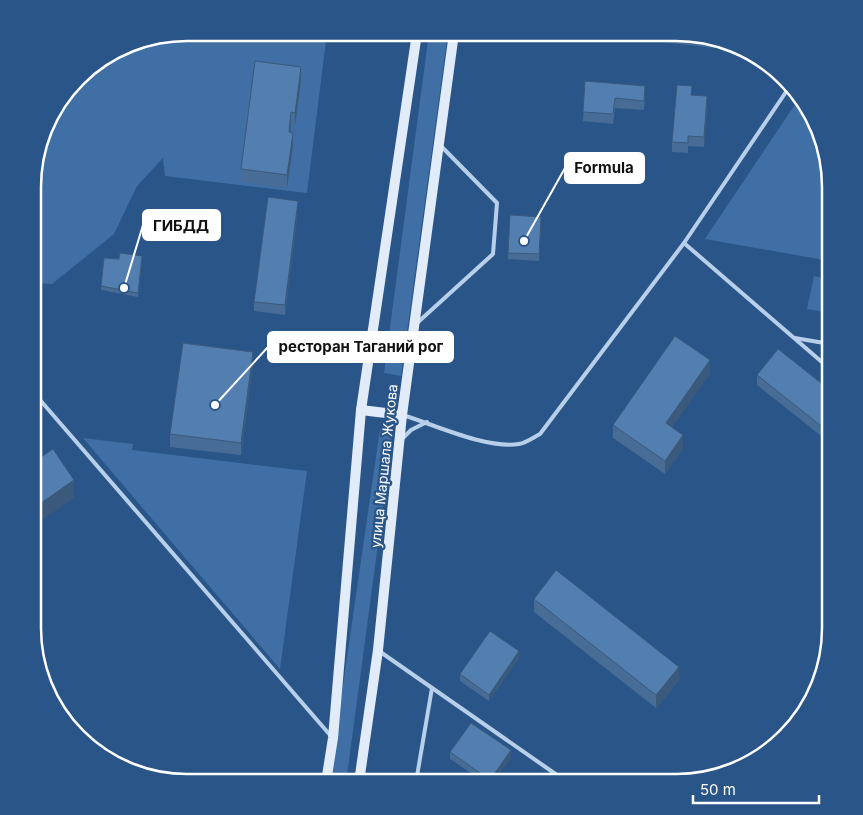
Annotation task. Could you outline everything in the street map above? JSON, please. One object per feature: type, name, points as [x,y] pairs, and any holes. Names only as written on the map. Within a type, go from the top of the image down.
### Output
[{"type":"main road","name":"улица Маршала Жукова","points":[[327,774],[333,738],[361,410],[416,41]]},
{"type":"main road","name":"улица Маршала Жукова","points":[[360,774],[378,650],[402,415],[453,42]]},
{"type":"main road","points":[[361,410],[402,415]]},
{"type":"lane","points":[[402,415],[426,422],[443,430],[502,444],[520,444],[540,434],[684,243],[786,92]]},
{"type":"lane","points":[[414,326],[493,254],[497,203],[439,144]]},
{"type":"lane","points":[[684,243],[821,361]]},
{"type":"lane","points":[[794,338],[821,343]]},
{"type":"lane","points":[[41,402],[333,738]]},
{"type":"lane","points":[[399,442],[411,430],[426,422]]},
{"type":"lane","points":[[378,650],[554,773]]},
{"type":"lane","points":[[417,774],[432,688]]},
{"type":"shaded area","points":[[188,41],[326,41],[307,193],[165,176],[163,158],[137,186],[114,234],[52,284],[41,283],[41,188],[44,159],[52,132],[61,114],[78,91],[91,78],[114,61],[132,52],[159,44]]},
{"type":"shaded area","points":[[428,41],[447,42],[401,376],[384,373]]},
{"type":"shaded area","points":[[795,104],[811,132],[819,159],[821,178],[821,259],[705,239]]},
{"type":"shaded area","points":[[814,276],[821,278],[821,311],[807,309]]},
{"type":"shaded area","points":[[380,429],[393,432],[348,768],[347,774],[330,774]]},
{"type":"shaded area","points":[[83,438],[133,444],[132,450],[307,471],[280,669]]},
{"type":"building","points":[[255,61],[301,67],[295,113],[291,112],[289,132],[293,133],[287,175],[241,169]]},
{"type":"building","points":[[585,81],[645,86],[644,101],[615,98],[613,114],[583,112]]},
{"type":"building","points":[[677,85],[692,86],[691,95],[707,96],[704,137],[688,136],[688,143],[672,142]]},
{"type":"building","points":[[268,197],[298,201],[285,305],[254,302]]},
{"type":"building","points":[[510,215],[541,217],[539,254],[508,253]]},
{"type":"building","points":[[120,253],[142,256],[138,293],[101,286],[104,258],[119,259]]},
{"type":"building","points":[[675,336],[710,360],[666,423],[683,435],[665,461],[613,425]]},
{"type":"building","points":[[183,343],[253,352],[241,443],[170,434]]},
{"type":"building","points":[[778,349],[821,383],[822,426],[757,375]]},
{"type":"building","points":[[53,449],[74,480],[42,503],[42,457]]},
{"type":"building","points":[[556,570],[679,667],[656,695],[534,599]]},
{"type":"building","points":[[490,631],[519,651],[489,695],[460,674]]},
{"type":"building","points":[[471,723],[511,750],[495,773],[481,773],[450,752]]},
{"type":"place","name":"Formula","points":[[524,241]]},
{"type":"place","name":"ГИБДД","points":[[124,288]]},
{"type":"place","name":"ресторан Таганий рог","points":[[215,405]]}]
